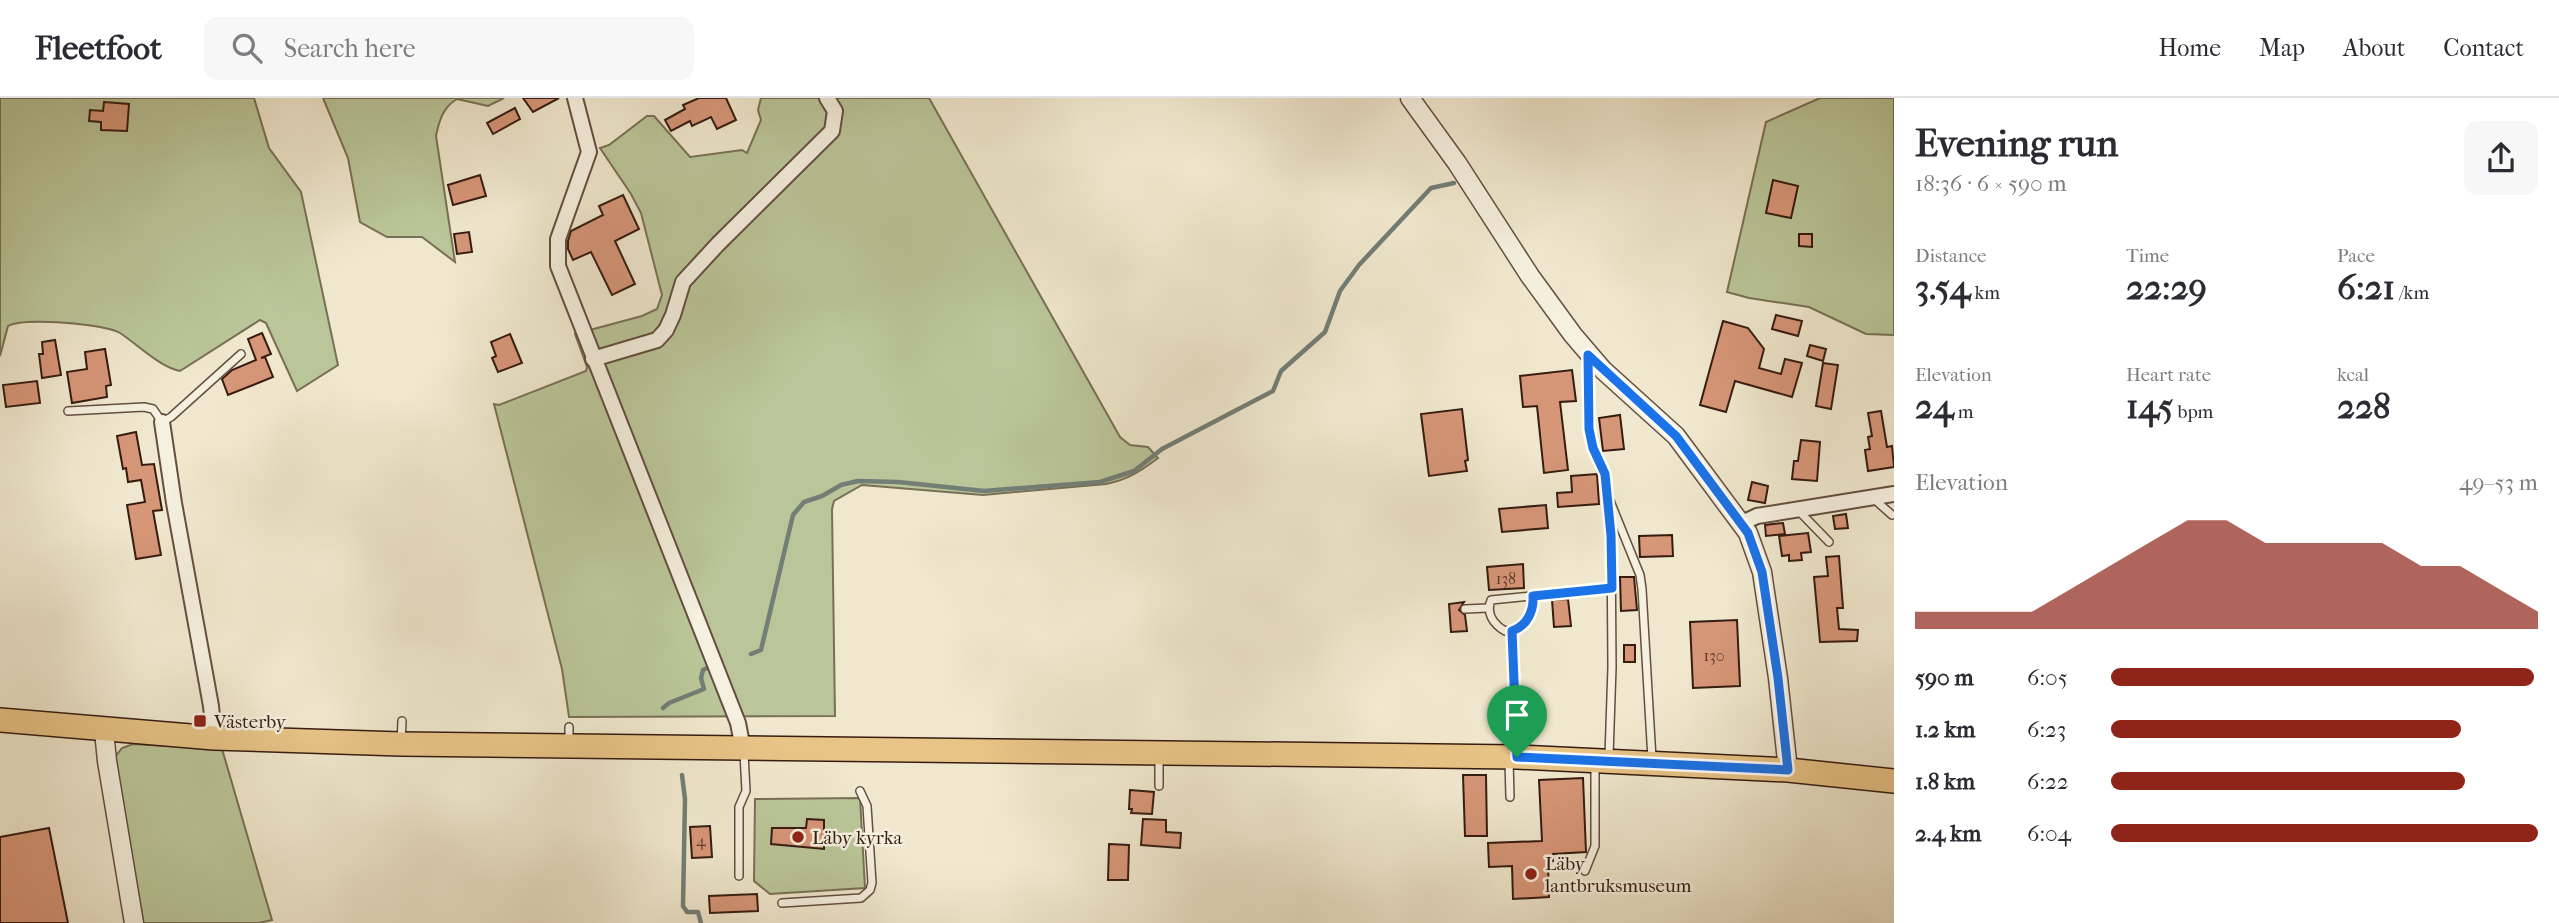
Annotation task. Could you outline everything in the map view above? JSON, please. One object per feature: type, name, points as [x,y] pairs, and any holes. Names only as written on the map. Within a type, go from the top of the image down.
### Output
[{"type":"main road","points":[[0,720],[214,738],[402,733],[569,737],[743,749],[1513,757],[1788,770],[1894,780]]},
{"type":"street","points":[[575,98],[589,152],[558,239],[557,261],[593,359],[733,711],[743,749]]},
{"type":"street","points":[[593,359],[657,340],[666,330],[683,282],[832,131],[835,111],[827,98]]},
{"type":"street","points":[[1410,98],[1457,163],[1543,296],[1588,355],[1676,436],[1742,523],[1754,546],[1762,572],[1788,770]]},
{"type":"street","points":[[162,422],[211,706],[214,738]]},
{"type":"street","points":[[1742,523],[1758,516],[1894,494]]},
{"type":"street","points":[[104,730],[134,923]]},
{"type":"lane","points":[[68,411],[144,407],[153,409],[162,422],[171,417],[240,354]]},
{"type":"lane","points":[[1585,871],[1595,846],[1612,667],[1611,535],[1605,474],[1593,448],[1589,429],[1588,355]]},
{"type":"lane","points":[[1607,494],[1640,575],[1652,763]]},
{"type":"lane","points":[[1872,498],[1892,515]]},
{"type":"lane","points":[[1797,510],[1829,542]]},
{"type":"lane","points":[[1533,596],[1532,608],[1520,629],[1500,629],[1491,618],[1488,608],[1491,600],[1612,588]]},
{"type":"lane","points":[[1465,609],[1488,608]]},
{"type":"lane","points":[[1510,797],[1513,757],[1512,631]]},
{"type":"lane","points":[[739,876],[739,807],[746,792],[743,749]]},
{"type":"lane","points":[[1159,752],[1159,786]]},
{"type":"lane","points":[[782,903],[861,898],[870,890],[872,883],[867,806],[860,791]]},
{"type":"green space","points":[[0,98],[254,98],[269,148],[301,192],[338,365],[297,391],[266,323],[260,320],[180,371],[157,361],[120,333],[64,323],[30,322],[8,326],[0,356]]},
{"type":"green space","points":[[323,98],[504,98],[488,106],[457,99],[445,110],[439,125],[436,136],[455,262],[422,237],[387,237],[360,222],[348,158]]},
{"type":"green space","points":[[761,98],[929,98],[1120,437],[1130,445],[1148,447],[1158,458],[1134,474],[1106,484],[983,495],[862,485],[834,501],[835,716],[569,717],[562,669],[494,404],[499,405],[586,371],[575,334],[642,316],[657,309],[662,295],[641,213],[600,148],[609,145],[647,116],[654,116],[690,157],[742,150],[747,153],[761,120],[758,110]]},
{"type":"green space","points":[[1820,98],[1894,98],[1894,335],[1866,334],[1809,307],[1727,292],[1766,122]]},
{"type":"green space","points":[[133,744],[222,749],[272,920],[259,923],[139,923],[115,757],[122,748]]},
{"type":"green space","points":[[860,798],[865,888],[770,894],[754,881],[755,799]]},
{"type":"building","points":[[523,98],[559,98],[533,112]]},
{"type":"building","points":[[699,98],[726,98],[736,120],[717,129],[711,117],[692,126],[690,121],[671,131],[665,120],[685,109],[683,105]]},
{"type":"building","points":[[104,102],[129,104],[127,131],[101,130],[101,122],[89,121],[90,110],[103,111]]},
{"type":"building","points":[[515,108],[520,119],[493,134],[487,123]]},
{"type":"building","points":[[480,175],[486,196],[453,205],[448,185]]},
{"type":"building","points":[[1773,180],[1798,186],[1791,218],[1766,213]]},
{"type":"building","points":[[623,195],[639,229],[615,241],[635,284],[612,295],[591,252],[573,260],[568,241],[571,231],[603,215],[599,206]]},
{"type":"building","points":[[469,232],[472,252],[457,254],[454,234]]},
{"type":"building","points":[[1799,234],[1812,234],[1812,247],[1799,246]]},
{"type":"building","points":[[1776,315],[1802,321],[1798,336],[1772,329]]},
{"type":"building","points":[[1723,321],[1748,328],[1764,349],[1759,368],[1781,374],[1785,359],[1802,363],[1792,397],[1735,381],[1726,412],[1700,405]]},
{"type":"building","points":[[262,333],[271,354],[261,358],[265,357],[273,377],[228,395],[222,379],[232,370],[256,360],[248,339]]},
{"type":"building","points":[[510,334],[522,363],[498,372],[492,358],[496,356],[491,342]]},
{"type":"building","points":[[55,340],[61,375],[42,378],[39,354],[43,354],[42,342]]},
{"type":"building","points":[[1810,345],[1826,349],[1823,361],[1807,356]]},
{"type":"building","points":[[105,349],[111,385],[106,386],[107,397],[72,403],[67,372],[87,369],[85,352]]},
{"type":"building","points":[[1823,363],[1838,365],[1831,409],[1816,406]]},
{"type":"building","points":[[1572,370],[1576,401],[1560,402],[1568,470],[1544,473],[1537,406],[1523,407],[1520,376]]},
{"type":"building","points":[[37,381],[40,403],[6,407],[3,385]]},
{"type":"building","points":[[1462,409],[1467,471],[1429,476],[1421,414]]},
{"type":"building","points":[[1881,411],[1887,447],[1892,446],[1894,467],[1868,471],[1865,450],[1870,449],[1868,437],[1872,436],[1868,413]]},
{"type":"building","points":[[1620,415],[1624,449],[1603,451],[1599,418]]},
{"type":"building","points":[[136,432],[142,465],[154,464],[162,510],[153,511],[161,555],[136,559],[127,505],[145,502],[141,480],[128,482],[117,436]]},
{"type":"building","points":[[1801,440],[1820,442],[1817,481],[1792,479]]},
{"type":"building","points":[[1597,474],[1599,504],[1558,507],[1557,493],[1572,492],[1571,476]]},
{"type":"building","points":[[1752,482],[1768,486],[1765,503],[1748,500]]},
{"type":"building","points":[[1546,505],[1548,528],[1502,532],[1499,509]]},
{"type":"building","points":[[1846,514],[1848,528],[1835,529],[1833,516]]},
{"type":"building","points":[[1783,523],[1785,534],[1766,536],[1765,525]]},
{"type":"building","points":[[1808,533],[1811,552],[1801,553],[1802,560],[1789,561],[1789,555],[1782,556],[1779,536]]},
{"type":"building","points":[[1672,535],[1673,556],[1640,557],[1639,536]]},
{"type":"building","points":[[1839,556],[1843,608],[1837,608],[1839,629],[1858,630],[1857,641],[1820,642],[1814,577],[1828,576],[1826,557]]},
{"type":"building","points":[[1523,564],[1524,588],[1489,590],[1487,567]]},
{"type":"building","points":[[1620,577],[1634,577],[1637,610],[1621,611]]},
{"type":"building","points":[[1568,599],[1571,626],[1554,627],[1552,600]]},
{"type":"building","points":[[1464,602],[1459,610],[1465,615],[1467,631],[1451,632],[1449,604]]},
{"type":"building","points":[[1737,620],[1740,686],[1693,688],[1690,622]]},
{"type":"building","points":[[1624,645],[1635,645],[1635,662],[1624,662]]},
{"type":"building","points":[[1463,775],[1486,775],[1487,836],[1465,836]]},
{"type":"building","points":[[1583,778],[1586,852],[1553,854],[1553,861],[1548,863],[1549,897],[1513,899],[1512,866],[1489,867],[1488,843],[1542,841],[1539,780]]},
{"type":"building","points":[[1130,790],[1154,792],[1152,814],[1131,813]]},
{"type":"building","name":"Läby kyrka","points":[[807,819],[824,820],[824,849],[771,844],[772,828],[806,828]]},
{"type":"building","points":[[1143,819],[1166,820],[1166,832],[1181,833],[1180,848],[1141,845]]},
{"type":"building","points":[[710,826],[712,857],[692,858],[690,827]]},
{"type":"building","points":[[49,828],[68,923],[0,923],[0,837]]},
{"type":"building","points":[[1109,844],[1129,845],[1128,880],[1108,880]]},
{"type":"building","points":[[757,894],[758,911],[710,913],[709,896]]},
{"type":"waterway","points":[[751,654],[761,650],[793,515],[804,502],[841,485],[858,481],[898,482],[984,491],[1100,482],[1134,471],[1162,449],[1273,391],[1281,371],[1325,332],[1340,291],[1359,265],[1431,188],[1454,183]]},
{"type":"waterway","points":[[663,708],[704,689],[701,678],[703,670],[707,668]]},
{"type":"waterway","points":[[682,775],[685,799],[683,906],[687,912],[698,912],[701,923]]},
{"type":"place","name":"Västerby","points":[[200,721]]},
{"type":"place","name":"Läby kyrka","points":[[798,837]]},
{"type":"place","name":"Läby lantbruksmuseum","points":[[1531,874]]},
{"type":"route","points":[[1588,355],[1676,436],[1748,533],[1762,572],[1788,770],[1517,757],[1512,631],[1520,629],[1527,620],[1533,596],[1612,588],[1611,535],[1605,474],[1593,448],[1589,429],[1588,355]]}]
